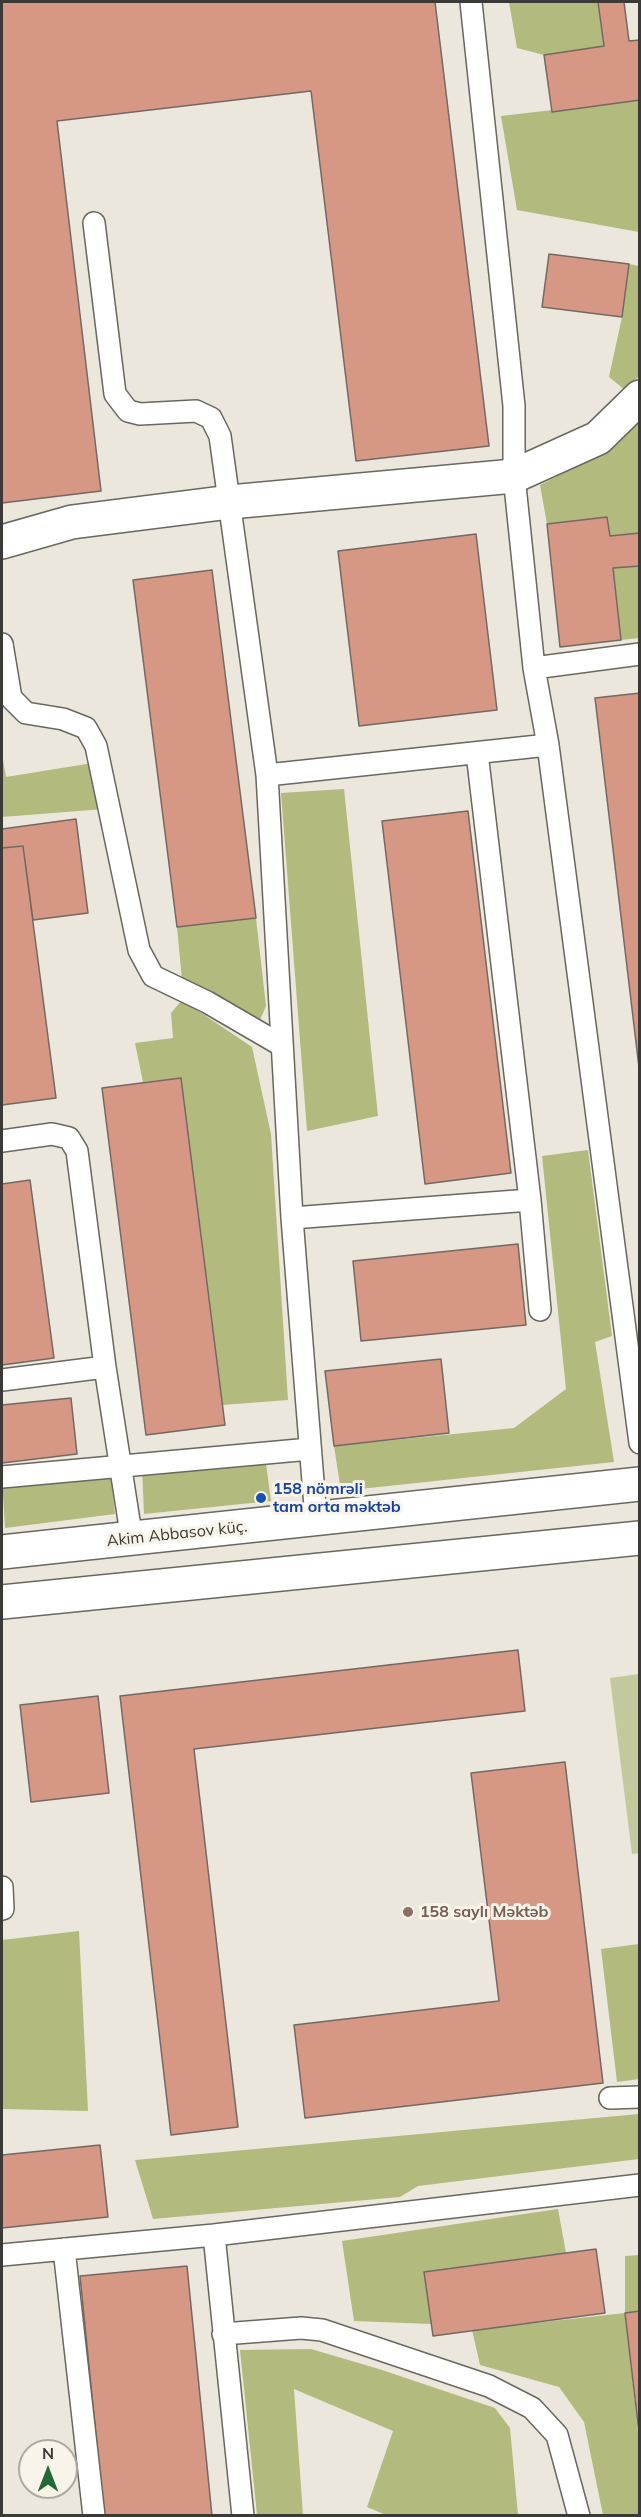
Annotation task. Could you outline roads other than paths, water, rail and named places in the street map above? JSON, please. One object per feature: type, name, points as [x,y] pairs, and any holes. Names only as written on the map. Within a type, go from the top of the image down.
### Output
[{"type":"main road","points":[[2,542],[72,522],[230,502],[514,476],[598,438],[639,397]]},
{"type":"main road","name":"Akim Abbasov küç.","points":[[2,1552],[132,1540],[639,1484]]},
{"type":"main road","points":[[2,1602],[639,1538]]},
{"type":"lane","points":[[471,2],[514,406],[514,476],[534,668],[548,745],[637,1404],[639,1443]]},
{"type":"lane","points":[[94,223],[115,394],[128,411],[140,414],[196,411],[211,418],[220,436],[267,775],[292,1218],[316,1519]]},
{"type":"lane","points":[[2,644],[11,698],[26,713],[63,719],[86,728],[96,746],[139,950],[153,976],[207,1002],[281,1045]]},
{"type":"lane","points":[[534,668],[639,654]]},
{"type":"lane","points":[[267,775],[548,745]]},
{"type":"lane","points":[[477,753],[530,1200],[540,1310]]},
{"type":"lane","points":[[2,1141],[52,1134],[69,1138],[77,1151],[105,1367],[132,1540]]},
{"type":"lane","points":[[292,1218],[530,1200]]},
{"type":"lane","points":[[2,1380],[105,1367]]},
{"type":"lane","points":[[2,1477],[310,1449]]},
{"type":"lane","points":[[2,1887],[3,1909]]},
{"type":"lane","points":[[609,2098],[639,2097]]},
{"type":"lane","points":[[2,2255],[214,2235],[639,2185]]},
{"type":"lane","points":[[214,2235],[243,2516]]},
{"type":"lane","points":[[64,2249],[94,2516]]},
{"type":"lane","points":[[223,2334],[301,2328],[322,2330],[489,2386],[532,2408],[557,2435],[579,2516]]},
{"type":"place","name":"158 nömrəli tam orta məktəb","points":[[261,1498]]},
{"type":"place","name":"158 saylı Məktəb","points":[[408,1912]]}]
